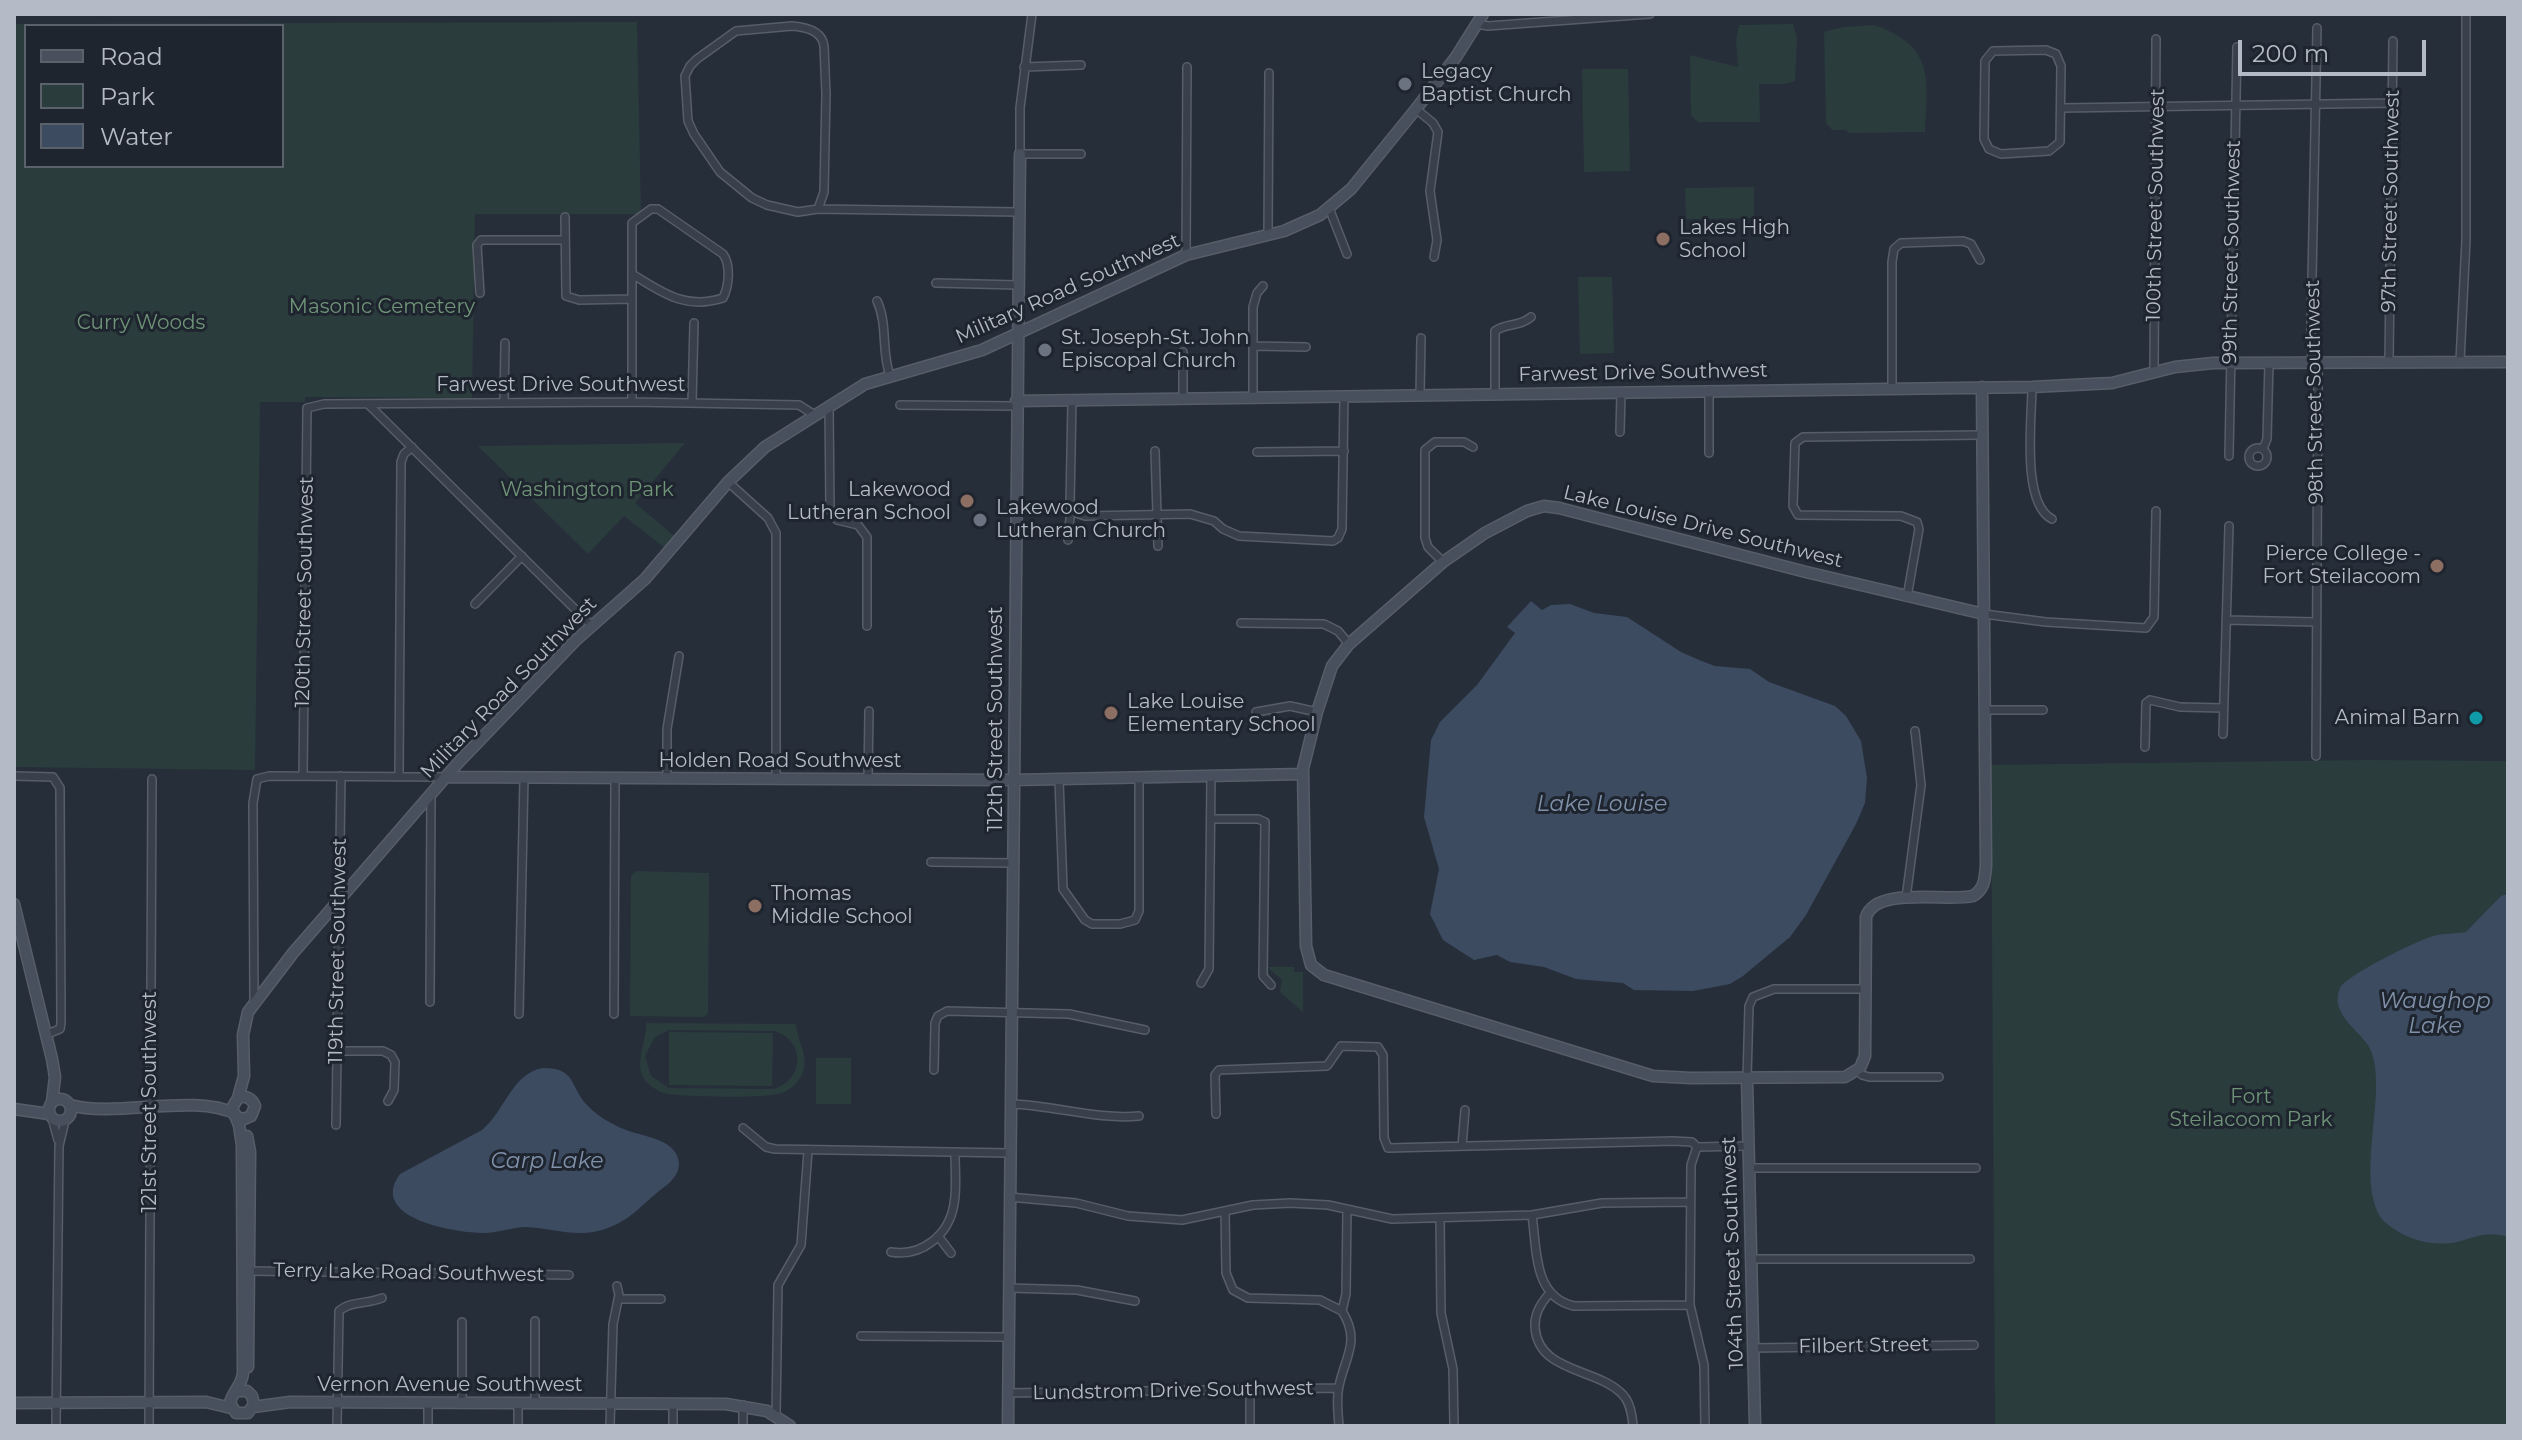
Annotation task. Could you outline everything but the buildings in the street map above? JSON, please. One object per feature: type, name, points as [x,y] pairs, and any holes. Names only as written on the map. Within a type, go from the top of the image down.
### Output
[{"type":"street","name":"112th Street Southwest","points":[[1008,1426],[1020,108],[1032,14]]},
{"type":"street","points":[[1480,19],[1488,26],[1650,14]]},
{"type":"street","points":[[2460,361],[2466,240],[2466,14]]},
{"type":"street","name":"Military Road Southwest","points":[[254,1001],[339,897],[445,777],[539,677],[651,573],[728,482],[765,447],[865,384],[982,350],[1186,255],[1303,224],[1351,189],[1416,109],[1480,19]]},
{"type":"street","points":[[818,209],[824,192],[824,40],[803,27],[736,31],[697,59],[687,72],[690,127],[720,172],[752,198],[798,212],[818,209],[1019,212]]},
{"type":"street","name":"98th Street Southwest","points":[[2316,756],[2318,371],[2312,362],[2317,28]]},
{"type":"street","name":"100th Street Southwest","points":[[2154,372],[2156,39]]},
{"type":"street","name":"97th Street Southwest","points":[[2389,361],[2393,41]]},
{"type":"street","name":"99th Street Southwest","points":[[2229,456],[2237,47]]},
{"type":"street","points":[[2046,50],[2056,54],[2061,66],[2062,108],[2062,137],[2057,146],[2049,151],[2001,154],[1989,149],[1984,139],[1984,67],[1988,56],[1999,51],[2046,50]]},
{"type":"street","points":[[1024,67],[1081,65]]},
{"type":"street","points":[[1186,255],[1187,67]]},
{"type":"street","points":[[1268,235],[1269,73]]},
{"type":"street","points":[[2062,108],[2393,103]]},
{"type":"street","points":[[1416,109],[1433,123],[1438,132],[1430,191],[1437,240],[1434,257]]},
{"type":"street","points":[[1020,154],[1081,154]]},
{"type":"street","points":[[1329,208],[1347,254]]},
{"type":"street","points":[[632,274],[670,298],[684,301],[723,298],[728,282],[727,261],[723,254],[655,209],[632,223],[632,274],[632,402]]},
{"type":"street","points":[[565,217],[566,296],[579,300],[632,299]]},
{"type":"street","points":[[480,293],[478,243],[485,240],[565,240]]},
{"type":"street","points":[[1892,388],[1892,262],[1897,245],[1963,241],[1971,244],[1980,260]]},
{"type":"street","points":[[936,283],[1017,285]]},
{"type":"street","points":[[1253,398],[1253,303],[1263,286]]},
{"type":"street","points":[[877,301],[882,315],[884,357],[890,376]]},
{"type":"street","points":[[1495,393],[1495,331],[1500,327],[1519,326],[1531,317]]},
{"type":"street","points":[[692,403],[694,323]]},
{"type":"street","points":[[1420,395],[1421,338]]},
{"type":"street","points":[[504,402],[505,343]]},
{"type":"street","points":[[1254,346],[1306,347]]},
{"type":"street","points":[[1183,352],[1183,400]]},
{"type":"street","name":"Farwest Drive Southwest","points":[[900,405],[1495,393],[2032,387],[2112,383],[2175,367],[2231,362],[2508,362]]},
{"type":"street","points":[[2263,449],[2267,439],[2269,362]]},
{"type":"street","points":[[1939,1077],[1869,1077],[1858,1070],[1865,1056],[1866,917],[1868,910],[1883,900],[1966,897],[1977,894],[1984,884],[1982,387]]},
{"type":"street","points":[[2032,387],[2032,486],[2044,514],[2052,519]]},
{"type":"street","points":[[1709,390],[1709,453]]},
{"type":"street","points":[[1620,432],[1621,392]]},
{"type":"street","points":[[1073,512],[1085,516],[1190,514],[1203,517],[1239,536],[1328,542],[1338,538],[1342,529],[1344,396]]},
{"type":"street","points":[[1068,540],[1068,523],[1073,512],[1070,504],[1072,401]]},
{"type":"street","name":"Farwest Drive Southwest","points":[[307,408],[324,404],[632,402],[799,405],[813,414]]},
{"type":"street","points":[[368,404],[592,626]]},
{"type":"street","points":[[829,406],[830,510],[837,520],[858,525],[867,537],[867,626]]},
{"type":"street","name":"120th Street Southwest","points":[[303,776],[307,408]]},
{"type":"street","points":[[1907,597],[1919,529],[1917,522],[1901,516],[1797,514],[1793,509],[1792,493],[1795,443],[1803,437],[1982,435]]},
{"type":"street","points":[[1443,562],[1428,547],[1425,535],[1425,454],[1429,444],[1435,442],[1464,442],[1473,447]]},
{"type":"street","points":[[399,777],[401,462],[412,447]]},
{"type":"street","points":[[1155,451],[1158,546]]},
{"type":"street","points":[[1257,452],[1344,451]]},
{"type":"street","points":[[728,482],[768,518],[776,533],[776,779]]},
{"type":"street","name":"Lake Louise Drive Southwest","points":[[1858,1070],[1845,1077],[1747,1079],[1653,1076],[1318,972],[1309,961],[1306,946],[1303,774],[1317,712],[1332,666],[1349,644],[1443,562],[1509,519],[1538,507],[1553,507],[1984,614]]},
{"type":"street","points":[[1984,614],[2142,629],[2150,626],[2154,617],[2156,511]]},
{"type":"street","points":[[2223,734],[2229,526]]},
{"type":"street","points":[[475,604],[522,556]]},
{"type":"street","points":[[2226,620],[2316,622]]},
{"type":"street","points":[[1241,623],[1324,624],[1338,631],[1349,644]]},
{"type":"street","points":[[667,778],[667,729],[679,656]]},
{"type":"street","points":[[2145,747],[2148,701],[2180,707],[2223,708]]},
{"type":"street","points":[[1256,712],[1290,706],[1317,712]]},
{"type":"street","points":[[1984,710],[2043,710]]},
{"type":"street","points":[[868,779],[869,711]]},
{"type":"street","points":[[1906,898],[1921,785],[1915,731]]},
{"type":"street","points":[[464,757],[473,777]]},
{"type":"street","name":"Holden Road Southwest","points":[[254,1001],[253,803],[257,779],[269,776],[1013,780],[1303,774]]},
{"type":"street","points":[[14,776],[53,777],[60,788],[61,1023],[60,1029],[47,1034]]},
{"type":"street","name":"119th Street Southwest","points":[[336,1125],[341,776]]},
{"type":"street","points":[[1201,983],[1209,969],[1211,776]]},
{"type":"street","points":[[519,1014],[524,777]]},
{"type":"street","points":[[1059,779],[1061,885],[1089,923],[1111,925],[1135,920],[1140,902],[1139,777]]},
{"type":"street","points":[[614,1014],[615,778]]},
{"type":"street","name":"121st Street Southwest","points":[[149,1426],[152,779]]},
{"type":"street","points":[[430,1002],[431,793]]},
{"type":"street","points":[[1211,819],[1262,820],[1266,825],[1263,976],[1271,985]]},
{"type":"street","points":[[931,862],[1013,863]]},
{"type":"street","points":[[14,904],[55,1077],[68,1110],[59,1146]]},
{"type":"street","points":[[1747,1079],[1749,1006],[1757,994],[1774,989],[1865,989]]},
{"type":"street","points":[[241,1425],[251,1402],[250,1152],[246,1129],[249,1117],[255,1110],[244,1076],[244,1026],[254,1001]]},
{"type":"street","points":[[934,1070],[935,1023],[942,1013],[1011,1011],[1086,1016],[1145,1030]]},
{"type":"street","points":[[1216,1114],[1215,1080],[1217,1073],[1223,1069],[1327,1066],[1341,1046],[1376,1046],[1383,1051],[1385,1146],[1391,1148],[1686,1141],[1697,1147],[1747,1146]]},
{"type":"street","points":[[337,1051],[383,1051],[391,1055],[395,1062],[394,1090],[388,1101]]},
{"type":"street","points":[[241,1425],[233,1410],[234,1393],[243,1373],[242,1145],[232,1108],[244,1076]]},
{"type":"street","points":[[55,1077],[51,1109],[59,1146],[56,1426]]},
{"type":"street","name":"104th Street Southwest","points":[[1747,1079],[1755,1426]]},
{"type":"street","points":[[14,1109],[211,1107],[244,1097],[251,1100]]},
{"type":"street","points":[[51,1109],[58,1099],[68,1110]]},
{"type":"street","points":[[1010,1104],[1052,1106],[1102,1116],[1139,1116]]},
{"type":"street","points":[[211,1107],[249,1117]]},
{"type":"street","points":[[1462,1146],[1465,1110]]},
{"type":"street","points":[[743,1128],[766,1147],[808,1151],[1010,1153]]},
{"type":"street","points":[[1697,1147],[1691,1159],[1689,1202],[1690,1305],[1704,1365],[1705,1426]]},
{"type":"street","points":[[790,1426],[776,1415],[778,1285],[801,1245],[808,1151]]},
{"type":"street","points":[[891,1252],[910,1253],[927,1246],[948,1223],[955,1203],[955,1154]]},
{"type":"street","points":[[1748,1168],[1976,1168]]},
{"type":"street","points":[[1009,1197],[1076,1203],[1128,1216],[1173,1220],[1188,1220],[1253,1205],[1290,1203],[1315,1203],[1384,1219],[1532,1215],[1602,1203],[1689,1202]]},
{"type":"street","points":[[1342,1311],[1346,1294],[1347,1209]]},
{"type":"street","points":[[1225,1211],[1225,1261],[1230,1286],[1243,1297],[1320,1300],[1342,1311],[1350,1327],[1352,1342],[1338,1388],[1339,1426]]},
{"type":"street","points":[[1532,1215],[1540,1273],[1549,1294],[1565,1304],[1690,1305]]},
{"type":"street","points":[[1440,1218],[1441,1313],[1453,1369],[1454,1426]]},
{"type":"street","points":[[938,1236],[951,1253]]},
{"type":"street","points":[[1750,1259],[1970,1259]]},
{"type":"street","name":"Terry Lake Road Southwest","points":[[249,1271],[569,1275]]},
{"type":"street","points":[[610,1426],[617,1286]]},
{"type":"street","points":[[1009,1288],[1077,1290],[1135,1301]]},
{"type":"street","points":[[1549,1294],[1541,1303],[1535,1324],[1542,1348],[1557,1362],[1618,1390],[1630,1409],[1633,1426]]},
{"type":"street","points":[[337,1426],[339,1311],[343,1307],[382,1298]]},
{"type":"street","points":[[618,1299],[661,1299]]},
{"type":"street","points":[[535,1321],[535,1404]]},
{"type":"street","points":[[462,1322],[462,1404]]},
{"type":"street","points":[[861,1336],[1008,1337]]},
{"type":"street","name":"Filbert Street","points":[[1753,1348],[1974,1345]]},
{"type":"street","name":"Lundstrom Drive Southwest","points":[[1008,1393],[1338,1388]]},
{"type":"street","points":[[1250,1390],[1250,1426]]},
{"type":"street","points":[[206,1402],[234,1393],[251,1402]]},
{"type":"street","points":[[14,1403],[206,1402],[240,1415],[251,1402]]},
{"type":"street","name":"Vernon Avenue Southwest","points":[[251,1402],[743,1405],[776,1415]]},
{"type":"street","points":[[428,1404],[428,1426]]},
{"type":"street","points":[[518,1404],[518,1426]]},
{"type":"street","points":[[673,1404],[673,1426]]},
{"type":"street","points":[[743,1405],[743,1426]]},
{"type":"green space","name":"Curry Woods","points":[[637,22],[641,214],[475,214],[472,398],[305,397],[305,402],[260,402],[255,770],[14,767],[14,24]]},
{"type":"green space","points":[[1793,24],[1797,37],[1795,81],[1759,84],[1760,122],[1698,122],[1691,115],[1690,55],[1738,67],[1736,41],[1739,25]]},
{"type":"green space","points":[[1874,25],[1908,43],[1923,66],[1927,95],[1925,132],[1849,133],[1846,130],[1832,130],[1826,123],[1824,32]]},
{"type":"green space","points":[[1582,69],[1628,69],[1630,171],[1584,172]]},
{"type":"green space","points":[[1754,187],[1754,218],[1686,219],[1685,188]]},
{"type":"green space","points":[[1578,277],[1612,277],[1614,353],[1580,354]]},
{"type":"green space","name":"Washington Park","points":[[685,443],[635,503],[679,540],[670,552],[624,516],[588,554],[478,446]]},
{"type":"green space","name":"Fort Steilacoom Park","points":[[2508,761],[2508,1426],[1995,1426],[1991,765]]},
{"type":"green space","points":[[636,871],[709,873],[708,1013],[704,1017],[630,1016],[631,876]]},
{"type":"green space","points":[[1267,967],[1294,967],[1294,972],[1303,972],[1303,1012],[1280,992],[1282,980]]},
{"type":"green space","points":[[646,1023],[796,1024],[804,1065],[794,1085],[785,1092],[772,1095],[723,1097],[663,1093],[651,1086],[641,1070]],"holes":[[[669,1030],[775,1031],[792,1043],[797,1060],[791,1077],[774,1089],[669,1088],[651,1076],[645,1056],[655,1037]]]},
{"type":"green space","points":[[669,1032],[773,1033],[772,1086],[669,1085]]},
{"type":"green space","points":[[816,1058],[851,1058],[851,1104],[816,1104]]},
{"type":"water","name":"Lake Louise","points":[[1531,601],[1542,610],[1551,605],[1570,604],[1594,613],[1627,617],[1699,660],[1715,666],[1750,669],[1769,682],[1835,706],[1846,716],[1861,741],[1867,778],[1865,803],[1856,824],[1806,915],[1790,937],[1730,984],[1693,991],[1634,990],[1623,983],[1576,979],[1544,967],[1510,962],[1497,955],[1474,960],[1443,940],[1430,914],[1439,869],[1424,817],[1431,740],[1440,722],[1477,685],[1515,633],[1507,627]]},
{"type":"water","name":"Waughop Lake","points":[[2508,894],[2508,1237],[2489,1234],[2441,1244],[2421,1241],[2394,1229],[2377,1211],[2371,1176],[2376,1096],[2374,1062],[2368,1045],[2341,1012],[2338,1005],[2340,988],[2367,968],[2422,940],[2466,932],[2501,896]]},
{"type":"water","name":"Carp Lake","points":[[543,1068],[567,1075],[586,1104],[604,1119],[626,1130],[659,1140],[673,1149],[679,1164],[672,1180],[626,1219],[609,1228],[589,1233],[526,1227],[490,1233],[455,1230],[420,1220],[395,1202],[393,1189],[400,1174],[482,1130],[516,1085],[532,1071]]},
{"type":"place","name":"Legacy Baptist Church","points":[[1405,84]]},
{"type":"place","name":"Lakes High School","points":[[1663,239]]},
{"type":"place","name":"St. Joseph-St. John Episcopal Church","points":[[1045,350]]},
{"type":"place","name":"Lakewood Lutheran School","points":[[967,501]]},
{"type":"place","name":"Lakewood Lutheran Church","points":[[980,520]]},
{"type":"place","name":"Pierce College - Fort Steilacoom","points":[[2437,566]]},
{"type":"place","name":"Lake Louise Elementary School","points":[[1111,713]]},
{"type":"place","name":"Animal Barn","points":[[2476,718]]},
{"type":"place","name":"Thomas Middle School","points":[[755,906]]},
{"type":"park label","name":"Masonic Cemetery","points":[[382,307]]}]
